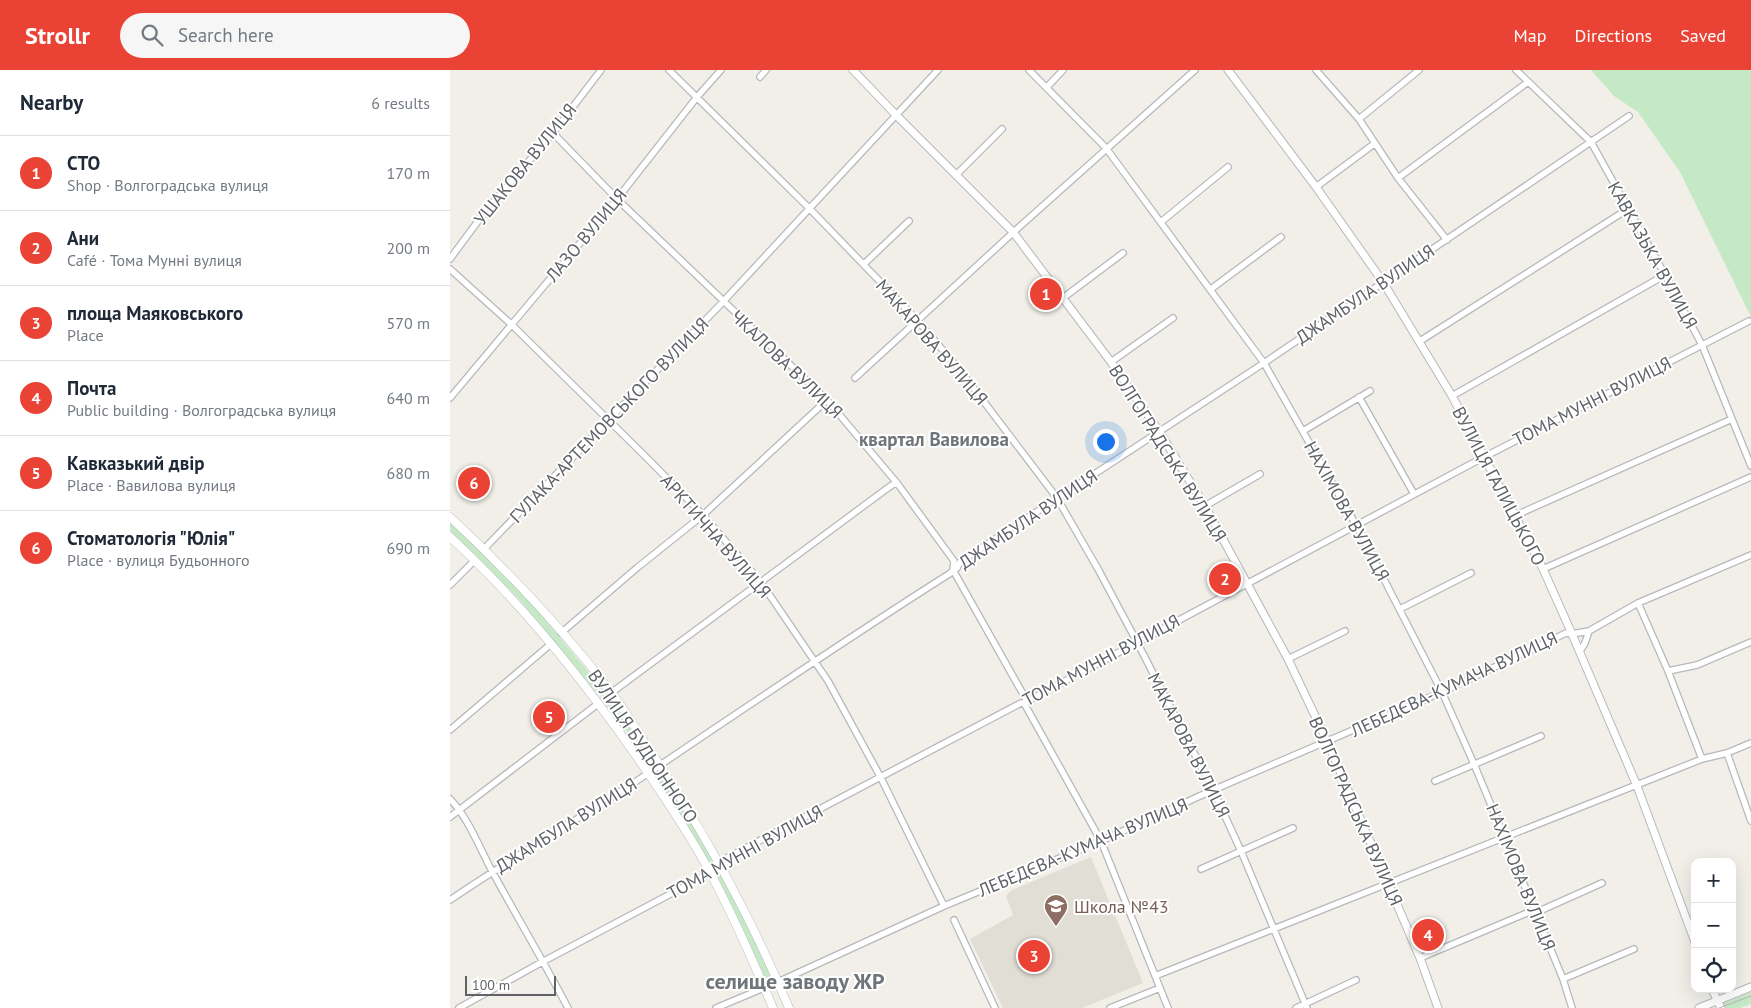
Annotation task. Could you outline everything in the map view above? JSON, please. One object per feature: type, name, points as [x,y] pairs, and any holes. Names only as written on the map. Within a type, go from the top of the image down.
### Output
[{"type":"main road","name":"ВУЛИЦЯ БУДЬОННОГО","points":[[450,517],[530,595],[612,693],[697,823],[719,862],[749,919],[789,1008]]},
{"type":"main road","name":"ВУЛИЦЯ БУДЬОННОГО","points":[[450,537],[516,602],[552,643],[599,703],[648,773],[686,830],[710,873],[735,922],[773,1008]]},
{"type":"street","name":"УШАКОВА ВУЛИЦЯ","points":[[450,258],[484,213],[553,133],[601,70]]},
{"type":"street","name":"МАКАРОВА ВУЛИЦЯ","points":[[669,70],[810,209],[917,320],[959,369],[1057,498],[1098,569],[1213,790],[1307,1006]]},
{"type":"street","name":"ЛАЗО ВУЛИЦЯ","points":[[450,398],[617,199],[697,97],[721,70]]},
{"type":"street","points":[[760,77],[766,70]]},
{"type":"street","name":"ВОЛГОГРАДСЬКА ВУЛИЦЯ","points":[[853,70],[1013,232],[1111,362],[1159,431],[1205,506],[1288,659],[1327,741],[1420,958],[1438,1008]]},
{"type":"street","name":"ГУЛАКА-АРТЕМОВСЬКОГО ВУЛИЦЯ","points":[[484,549],[723,302],[938,70]]},
{"type":"street","name":"НАХІМОВА ВУЛИЦЯ","points":[[1030,70],[1106,148],[1264,363],[1356,526],[1442,692],[1474,764],[1563,979],[1572,1008]]},
{"type":"street","points":[[1047,87],[1064,70]]},
{"type":"street","points":[[855,378],[1013,232],[1195,70]]},
{"type":"street","name":"ВУЛИЦЯ ГАЛИЦЬКОГО","points":[[1228,70],[1316,187],[1383,282],[1452,396],[1543,569],[1580,651],[1637,786],[1691,931]]},
{"type":"street","points":[[1316,70],[1359,119],[1398,178],[1447,240]]},
{"type":"street","points":[[1359,119],[1419,70]]},
{"type":"street","name":"КАВКАЗЬКА ВУЛИЦЯ","points":[[1516,70],[1591,142],[1702,345],[1751,466]]},
{"type":"street","points":[[1398,178],[1528,82]]},
{"type":"street","name":"ДЖАМБУЛА ВУЛИЦЯ","points":[[450,900],[492,871],[648,773],[953,570],[960,562],[1264,363],[1628,116]]},
{"type":"street","points":[[956,175],[1002,129]]},
{"type":"street","name":"ЧКАЛОВА ВУЛИЦЯ","points":[[553,133],[617,199],[827,400],[897,484],[954,560],[953,570],[972,600],[1101,841],[1168,1008]]},
{"type":"street","points":[[1316,187],[1374,144]]},
{"type":"street","points":[[1161,222],[1228,167]]},
{"type":"street","points":[[1420,341],[1628,209]]},
{"type":"street","points":[[864,264],[910,221]]},
{"type":"street","points":[[1210,288],[1281,237]]},
{"type":"street","points":[[1063,298],[1123,253]]},
{"type":"street","name":"АРКТИЧНА ВУЛИЦЯ","points":[[450,269],[511,324],[704,515],[760,581],[828,681],[880,778],[944,906]]},
{"type":"street","points":[[1452,396],[1665,275]]},
{"type":"street","points":[[1111,362],[1173,318]]},
{"type":"street","name":"ТОМА МУННІ ВУЛИЦЯ","points":[[459,1008],[710,873],[719,862],[1026,702],[1484,457],[1749,321]]},
{"type":"street","points":[[1303,431],[1370,390]]},
{"type":"street","points":[[1359,397],[1414,494]]},
{"type":"street","points":[[561,633],[638,567],[704,515],[827,400]]},
{"type":"street","points":[[1514,516],[1732,419]]},
{"type":"street","points":[[1205,506],[1260,474]]},
{"type":"street","points":[[1543,569],[1751,477]]},
{"type":"street","points":[[612,693],[760,581],[892,485],[897,484]]},
{"type":"street","name":"ЛЕБЕДЄВА-КУМАЧА ВУЛИЦЯ","points":[[716,1008],[778,982],[944,906],[1101,841],[1213,790],[1442,692],[1566,633],[1572,634],[1589,631],[1638,603],[1751,555]]},
{"type":"street","points":[[450,585],[475,560]]},
{"type":"street","points":[[1400,609],[1471,573]]},
{"type":"street","points":[[1638,603],[1668,671],[1702,759]]},
{"type":"street","points":[[1288,659],[1344,631]]},
{"type":"street","points":[[1580,651],[1589,631]]},
{"type":"street","points":[[1668,671],[1697,665],[1751,642]]},
{"type":"street","points":[[450,730],[552,643]]},
{"type":"street","points":[[450,817],[599,703]]},
{"type":"street","points":[[1435,782],[1541,736]]},
{"type":"street","points":[[1155,976],[1702,759],[1727,753],[1751,743]]},
{"type":"street","points":[[1727,753],[1751,821]]},
{"type":"street","points":[[450,799],[460,809],[568,1008]]},
{"type":"street","points":[[1201,869],[1294,828]]},
{"type":"street","points":[[1420,958],[1602,883]]},
{"type":"street","points":[[954,920],[995,1008]]},
{"type":"street","points":[[1563,979],[1634,949]]},
{"type":"street","points":[[1296,1008],[1307,1006],[1356,980]]},
{"type":"street","points":[[1698,1008],[1751,987]]},
{"type":"street","points":[[1110,1008],[1160,988]]},
{"type":"street","points":[[1714,993],[1721,1008]]},
{"type":"shaded area","name":"Школа №43","points":[[1091,857],[1143,983],[1082,1008],[1003,1008],[970,939],[1013,915],[1006,896],[1012,890]]},
{"type":"green space","points":[[1591,70],[1751,70],[1751,317],[1680,172],[1638,112],[1614,96]]},
{"type":"green space","points":[[450,522],[524,594],[603,690],[598,694],[519,599],[450,531]]},
{"type":"green space","points":[[605,693],[656,765],[651,768],[633,740],[600,697]]},
{"type":"green space","points":[[658,768],[695,826],[715,863],[711,867],[653,772]]},
{"type":"green space","points":[[718,868],[742,913],[772,980],[767,981],[765,979],[737,917],[714,873]]},
{"type":"green space","points":[[1751,992],[1751,1004],[1740,1008],[1726,1008],[1724,1003]]},
{"type":"tram line","points":[[1719,1008],[1751,996]]},
{"type":"place","name":"СТО","points":[[1046,294]]},
{"type":"place","name":"Стоматологія \"Юлія\"","points":[[474,483]]},
{"type":"place","name":"Ани","points":[[1225,579]]},
{"type":"place","name":"Кавказький двір","points":[[549,717]]},
{"type":"place","name":"Школа №43","points":[[1056,927]]},
{"type":"place","name":"Почта","points":[[1428,935]]},
{"type":"place","name":"площа Маяковського","points":[[1034,956]]},
{"type":"district","name":"квартал Вавилова","points":[[934,439]]},
{"type":"district","name":"селище заводу ЖР","points":[[795,981]]}]
